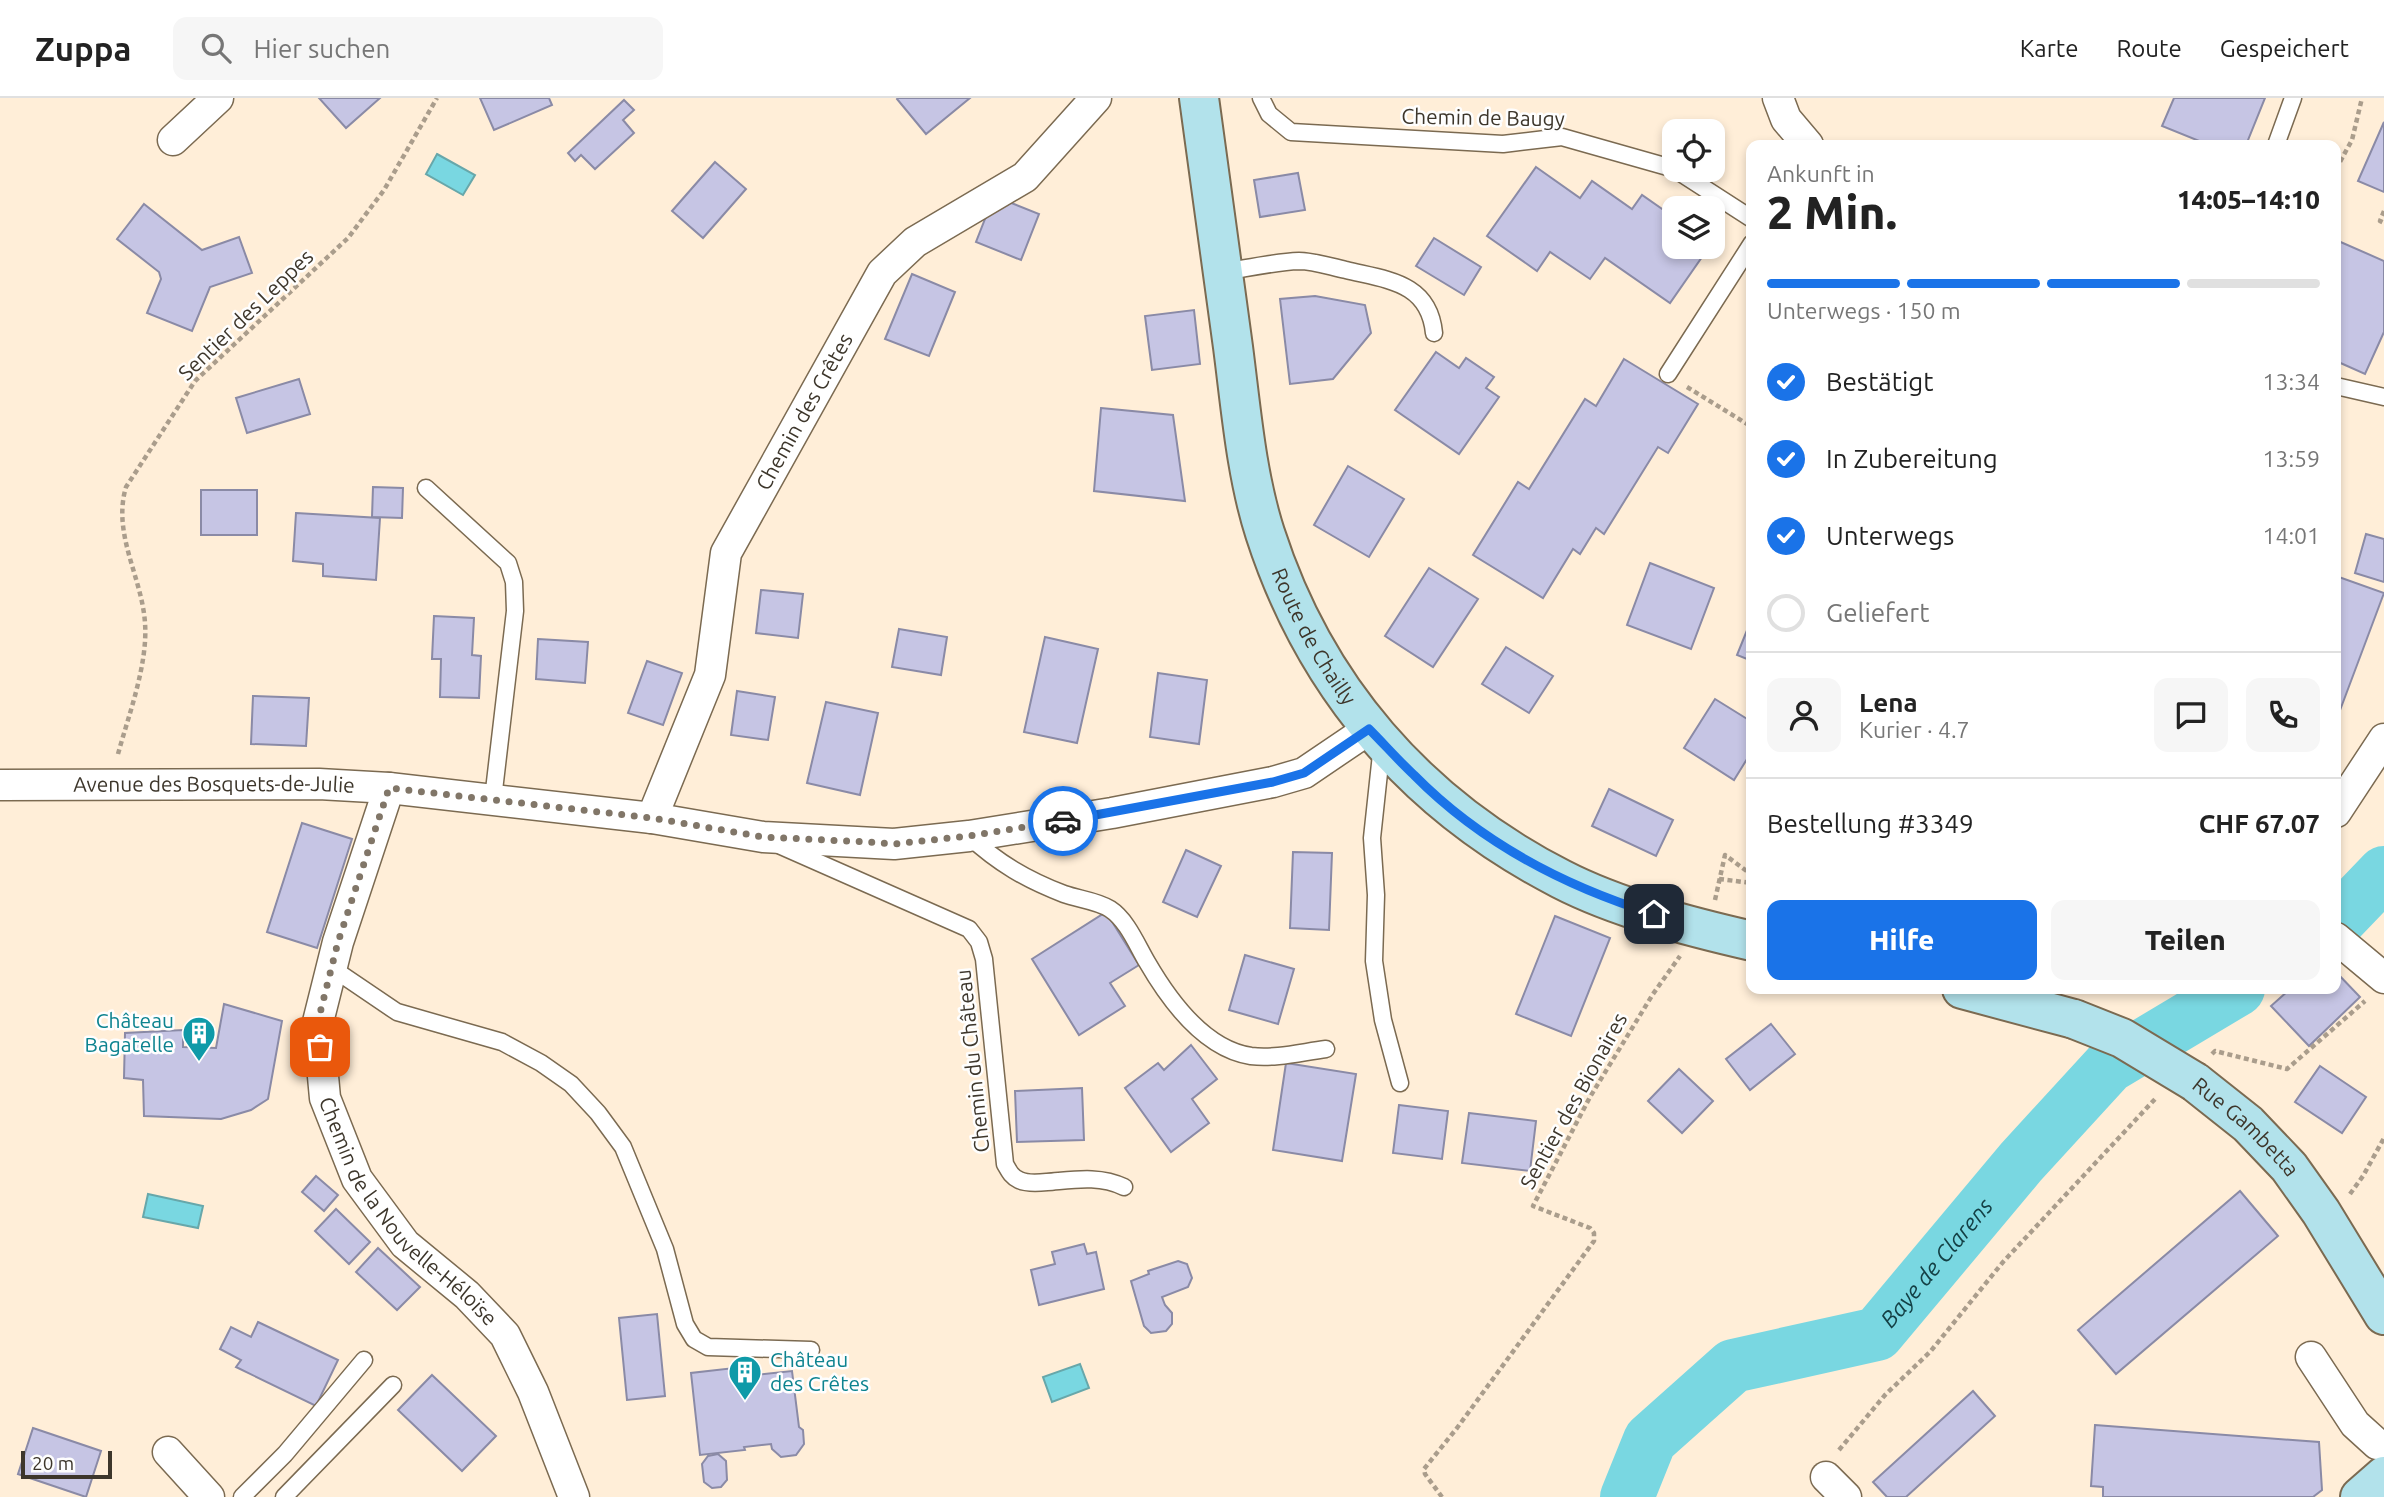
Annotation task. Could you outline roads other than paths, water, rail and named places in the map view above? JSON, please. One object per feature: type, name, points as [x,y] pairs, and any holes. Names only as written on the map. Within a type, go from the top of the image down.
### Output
[{"type":"main road","name":"Route de Chailly","points":[[1199,98],[1243,426],[1264,531],[1289,598],[1328,672],[1376,735],[1415,777],[1450,808],[1511,852],[1563,881],[1610,900],[1702,929],[1746,940]]},
{"type":"main road","name":"Rue Gambetta","points":[[1981,994],[2074,1019],[2122,1038],[2187,1078],[2248,1124],[2289,1167],[2321,1212],[2384,1315]]},
{"type":"main road","points":[[2360,1497],[2380,1460]]},
{"type":"street","points":[[173,139],[218,98]]},
{"type":"street","name":"Chemin des Crêtes","points":[[652,818],[710,675],[726,553],[882,273],[915,242],[1025,177],[1096,98]]},
{"type":"street","points":[[1778,98],[1786,119],[1804,140]]},
{"type":"street","name":"Avenue des Bosquets-de-Julie","points":[[0,785],[320,784],[389,788],[652,818],[763,837],[894,844],[969,836],[1112,813],[1273,782],[1304,773],[1376,735]]},
{"type":"street","points":[[2341,804],[2384,739]]},
{"type":"street","name":"Chemin de la Nouvelle-Héloïse","points":[[389,788],[318,1021],[325,1098],[357,1179],[405,1244],[467,1295],[505,1335],[533,1392],[574,1497]]},
{"type":"street","points":[[2344,945],[2379,986]]},
{"type":"street","points":[[2311,1357],[2380,1460]]},
{"type":"street","points":[[168,1452],[209,1497]]},
{"type":"lane","name":"Chemin de Baugy","points":[[1261,98],[1269,114],[1292,132],[1503,144],[1562,137],[1662,165]]},
{"type":"lane","points":[[2278,140],[2293,98]]},
{"type":"lane","name":"Chemin de Baugy","points":[[1696,182],[1746,215]]},
{"type":"lane","points":[[1668,374],[1746,252]]},
{"type":"lane","points":[[1223,272],[1298,261],[1394,281],[1415,291],[1423,300],[1430,309],[1434,332]]},
{"type":"lane","points":[[2341,387],[2384,397]]},
{"type":"lane","points":[[426,488],[508,563],[514,582],[515,611],[493,799]]},
{"type":"lane","points":[[1376,735],[1372,838],[1376,895],[1374,961],[1383,1020],[1400,1083]]},
{"type":"lane","points":[[969,836],[992,858],[1011,870],[1049,888],[1113,911],[1131,934],[1165,993],[1213,1041],[1251,1056],[1276,1056],[1326,1049]]},
{"type":"lane","name":"Chemin du Château","points":[[763,837],[969,929],[979,942],[984,959],[1005,1164],[1011,1175],[1021,1181],[1035,1183],[1097,1179],[1112,1181],[1124,1188]]},
{"type":"lane","points":[[332,968],[397,1012],[502,1042],[541,1063],[571,1084],[598,1113],[623,1147],[665,1249],[685,1324],[694,1339],[708,1347],[811,1350]]},
{"type":"lane","points":[[242,1497],[285,1454],[364,1360]]},
{"type":"lane","points":[[284,1497],[393,1385]]},
{"type":"water","points":[[437,154],[475,175],[463,195],[426,174]]},
{"type":"water","points":[[148,1194],[203,1206],[198,1228],[143,1217]]},
{"type":"water","points":[[1080,1364],[1089,1388],[1052,1402],[1043,1377]]},
{"type":"waterway","name":"Baye de Clarens","points":[[2341,918],[2384,873]]},
{"type":"waterway","name":"Baye de Clarens","points":[[1627,1497],[1650,1440],[1733,1366],[1877,1334],[2021,1162],[2109,1066],[2230,994]]},
{"type":"place","name":"Château Bagatelle","points":[[199,1063]]},
{"type":"place","name":"Château des Crêtes","points":[[745,1402]]}]
